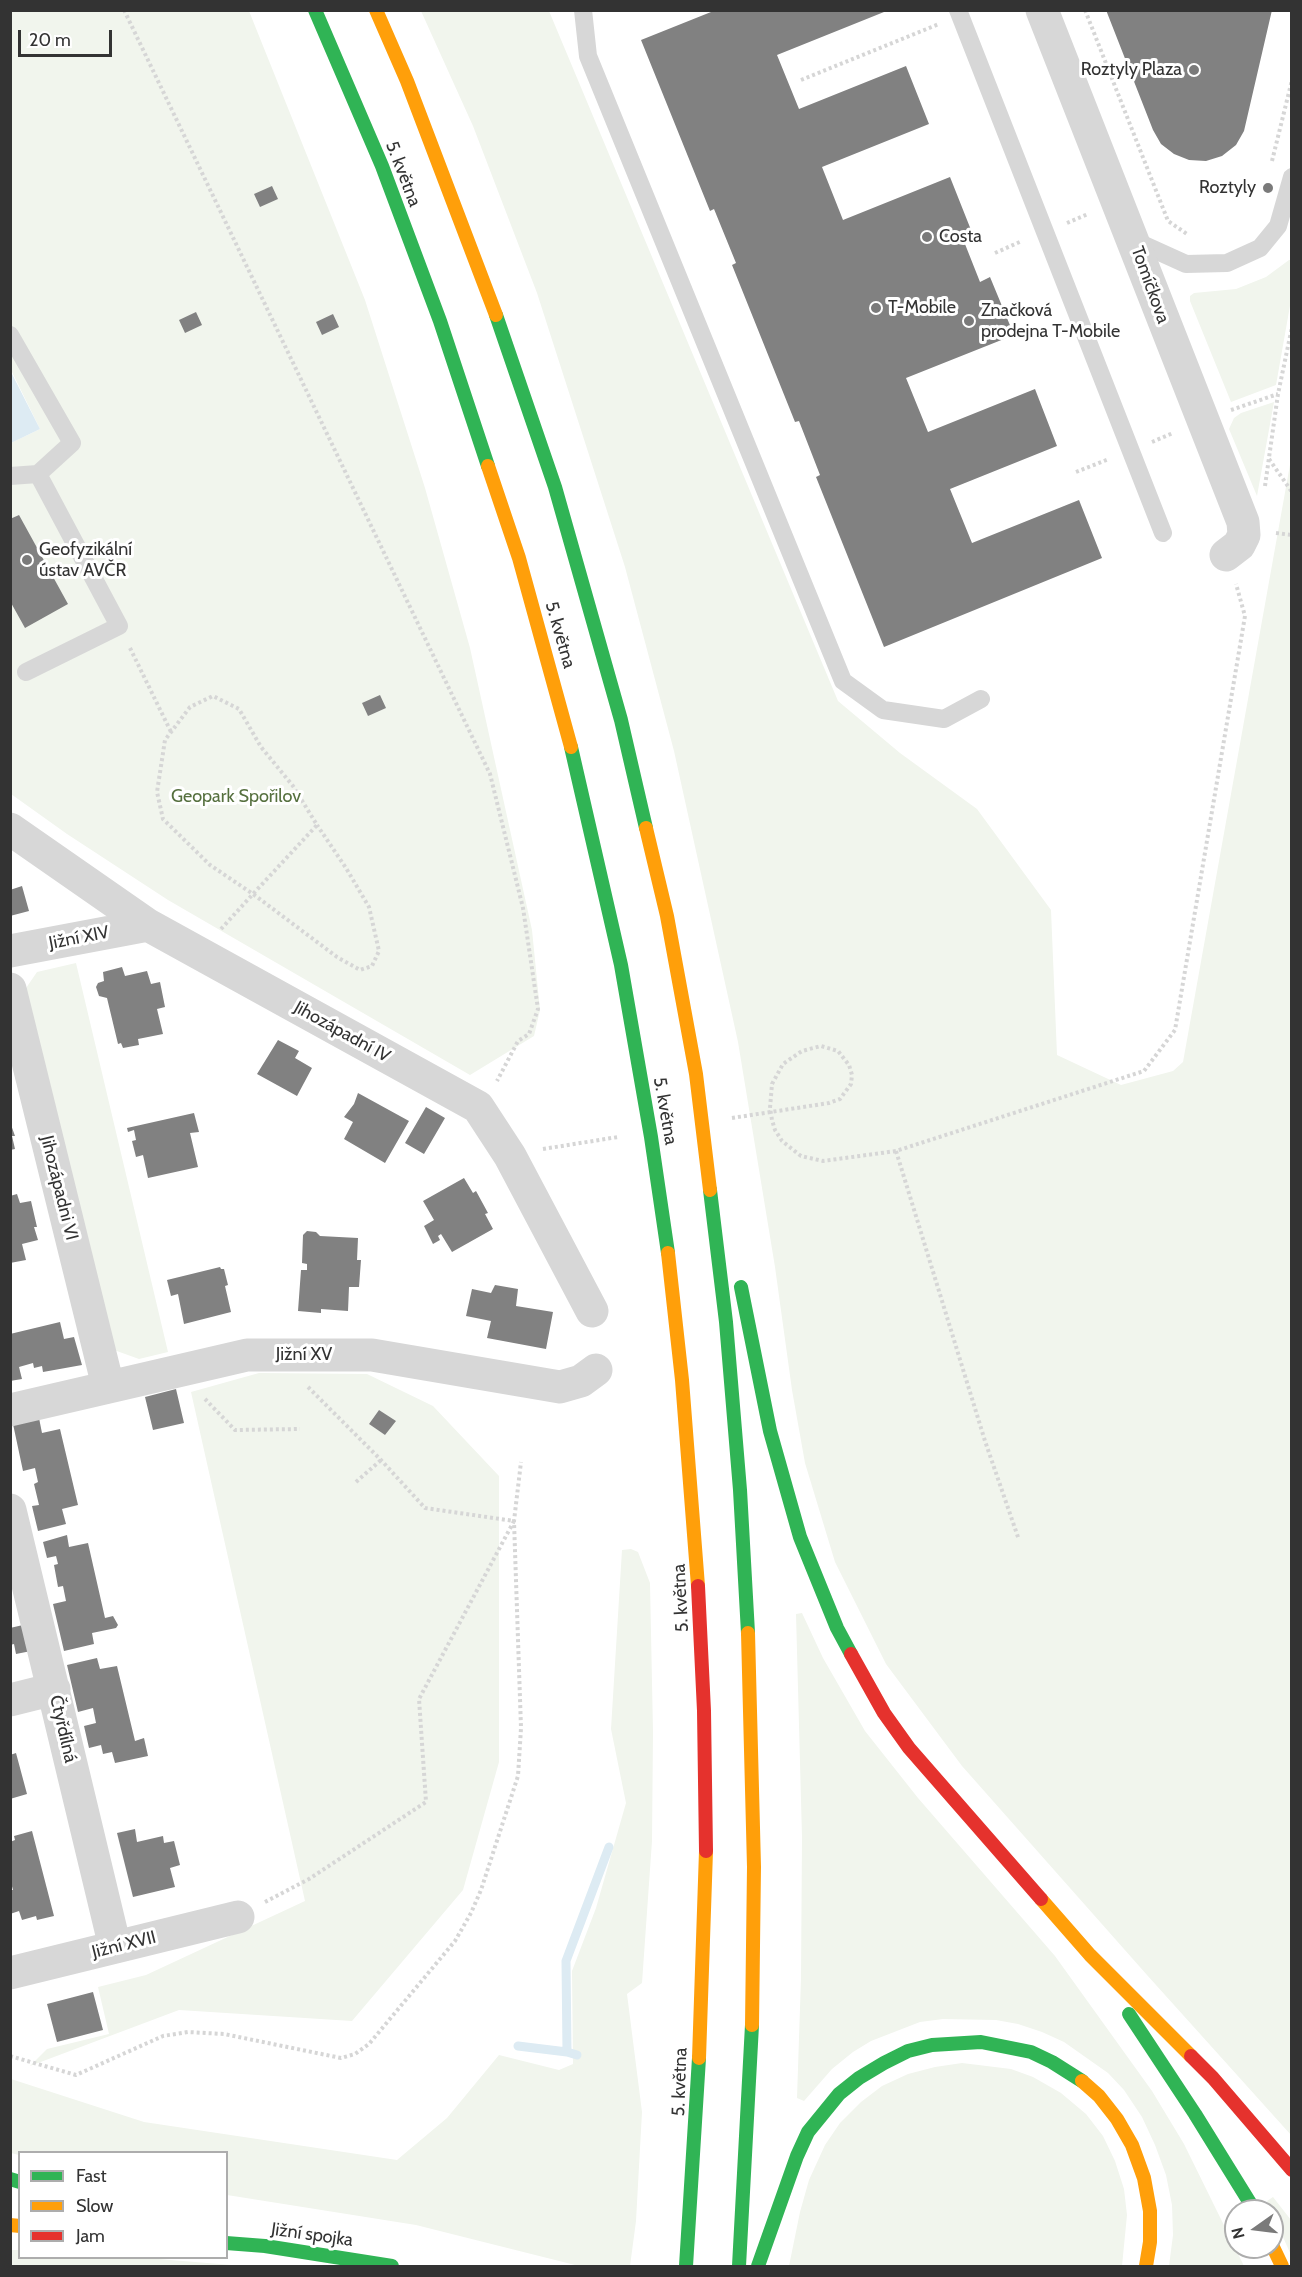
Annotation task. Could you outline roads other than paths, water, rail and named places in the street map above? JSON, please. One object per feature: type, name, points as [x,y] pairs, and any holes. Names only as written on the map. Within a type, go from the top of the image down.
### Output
[{"type":"highway","name":"5. května","points":[[315,10],[382,166],[440,321],[519,558],[585,804],[621,965],[646,1106],[663,1212],[682,1380],[701,1629],[705,1722],[706,1880],[696,2130],[686,2266]]},
{"type":"highway","name":"5. května","points":[[376,10],[412,93],[485,282],[555,487],[589,603],[637,784],[667,916],[696,1074],[726,1322],[740,1490],[750,1653],[754,1866],[753,1995],[738,2266]]},
{"type":"highway","points":[[696,1074],[730,1235]]},
{"type":"highway","points":[[737,1269],[770,1431],[786,1489],[818,1583],[854,1663],[884,1713],[909,1748],[1090,1955],[1213,2078],[1292,2170]]},
{"type":"highway","points":[[1090,1955],[1195,2114],[1248,2199]]},
{"type":"highway","points":[[760,2261],[808,2132],[839,2094],[859,2078],[908,2051],[956,2042],[981,2042],[1031,2052],[1052,2062],[1077,2077],[1099,2096],[1117,2119],[1132,2145],[1144,2178],[1150,2211],[1150,2242],[1146,2266]]},
{"type":"highway","name":"Jižní spojka","points":[[228,2243],[392,2266]]},
{"type":"street","name":"Tomíčkova","points":[[1042,10],[1243,522],[1244,535],[1239,545],[1226,555]]},
{"type":"street","name":"Jihozápadní IV","points":[[10,829],[148,925],[478,1107],[510,1156],[592,1311]]},
{"type":"street","name":"Jižní XIV","points":[[10,951],[148,925]]},
{"type":"street","name":"Jihozápadni VI","points":[[10,989],[108,1386]]},
{"type":"street","name":"Jižní XV","points":[[10,1410],[247,1355],[372,1355],[560,1387],[581,1381],[596,1370]]},
{"type":"street","name":"Čtyřdílná","points":[[10,1510],[15,1549],[54,1689],[115,1947]]},
{"type":"street","points":[[10,1700],[54,1689]]},
{"type":"street","name":"Jižní XVII","points":[[10,1973],[238,1917]]},
{"type":"lane","points":[[583,10],[588,56],[843,681],[883,710],[944,719],[981,699]]},
{"type":"lane","points":[[958,10],[1163,533]]},
{"type":"lane","points":[[1133,240],[1186,264],[1227,263],[1260,248],[1278,226],[1292,177]]},
{"type":"lane","points":[[10,335],[72,443],[38,474],[10,476]]},
{"type":"lane","points":[[26,672],[119,626],[38,474]]},
{"type":"waterway","points":[[567,2052],[566,1961],[609,1847]]},
{"type":"waterway","points":[[518,2046],[577,2055]]},
{"type":"place","name":"Roztyly Plaza","points":[[1194,70]]},
{"type":"place","name":"Roztyly","points":[[1268,188]]},
{"type":"place","name":"Costa","points":[[927,237]]},
{"type":"place","name":"T-Mobile","points":[[876,308]]},
{"type":"place","name":"Značková prodejna T-Mobile","points":[[969,321]]},
{"type":"place","name":"Geofyzikální ústav AVČR","points":[[27,560]]},
{"type":"park label","name":"Geopark Spořilov","points":[[236,797]]}]
